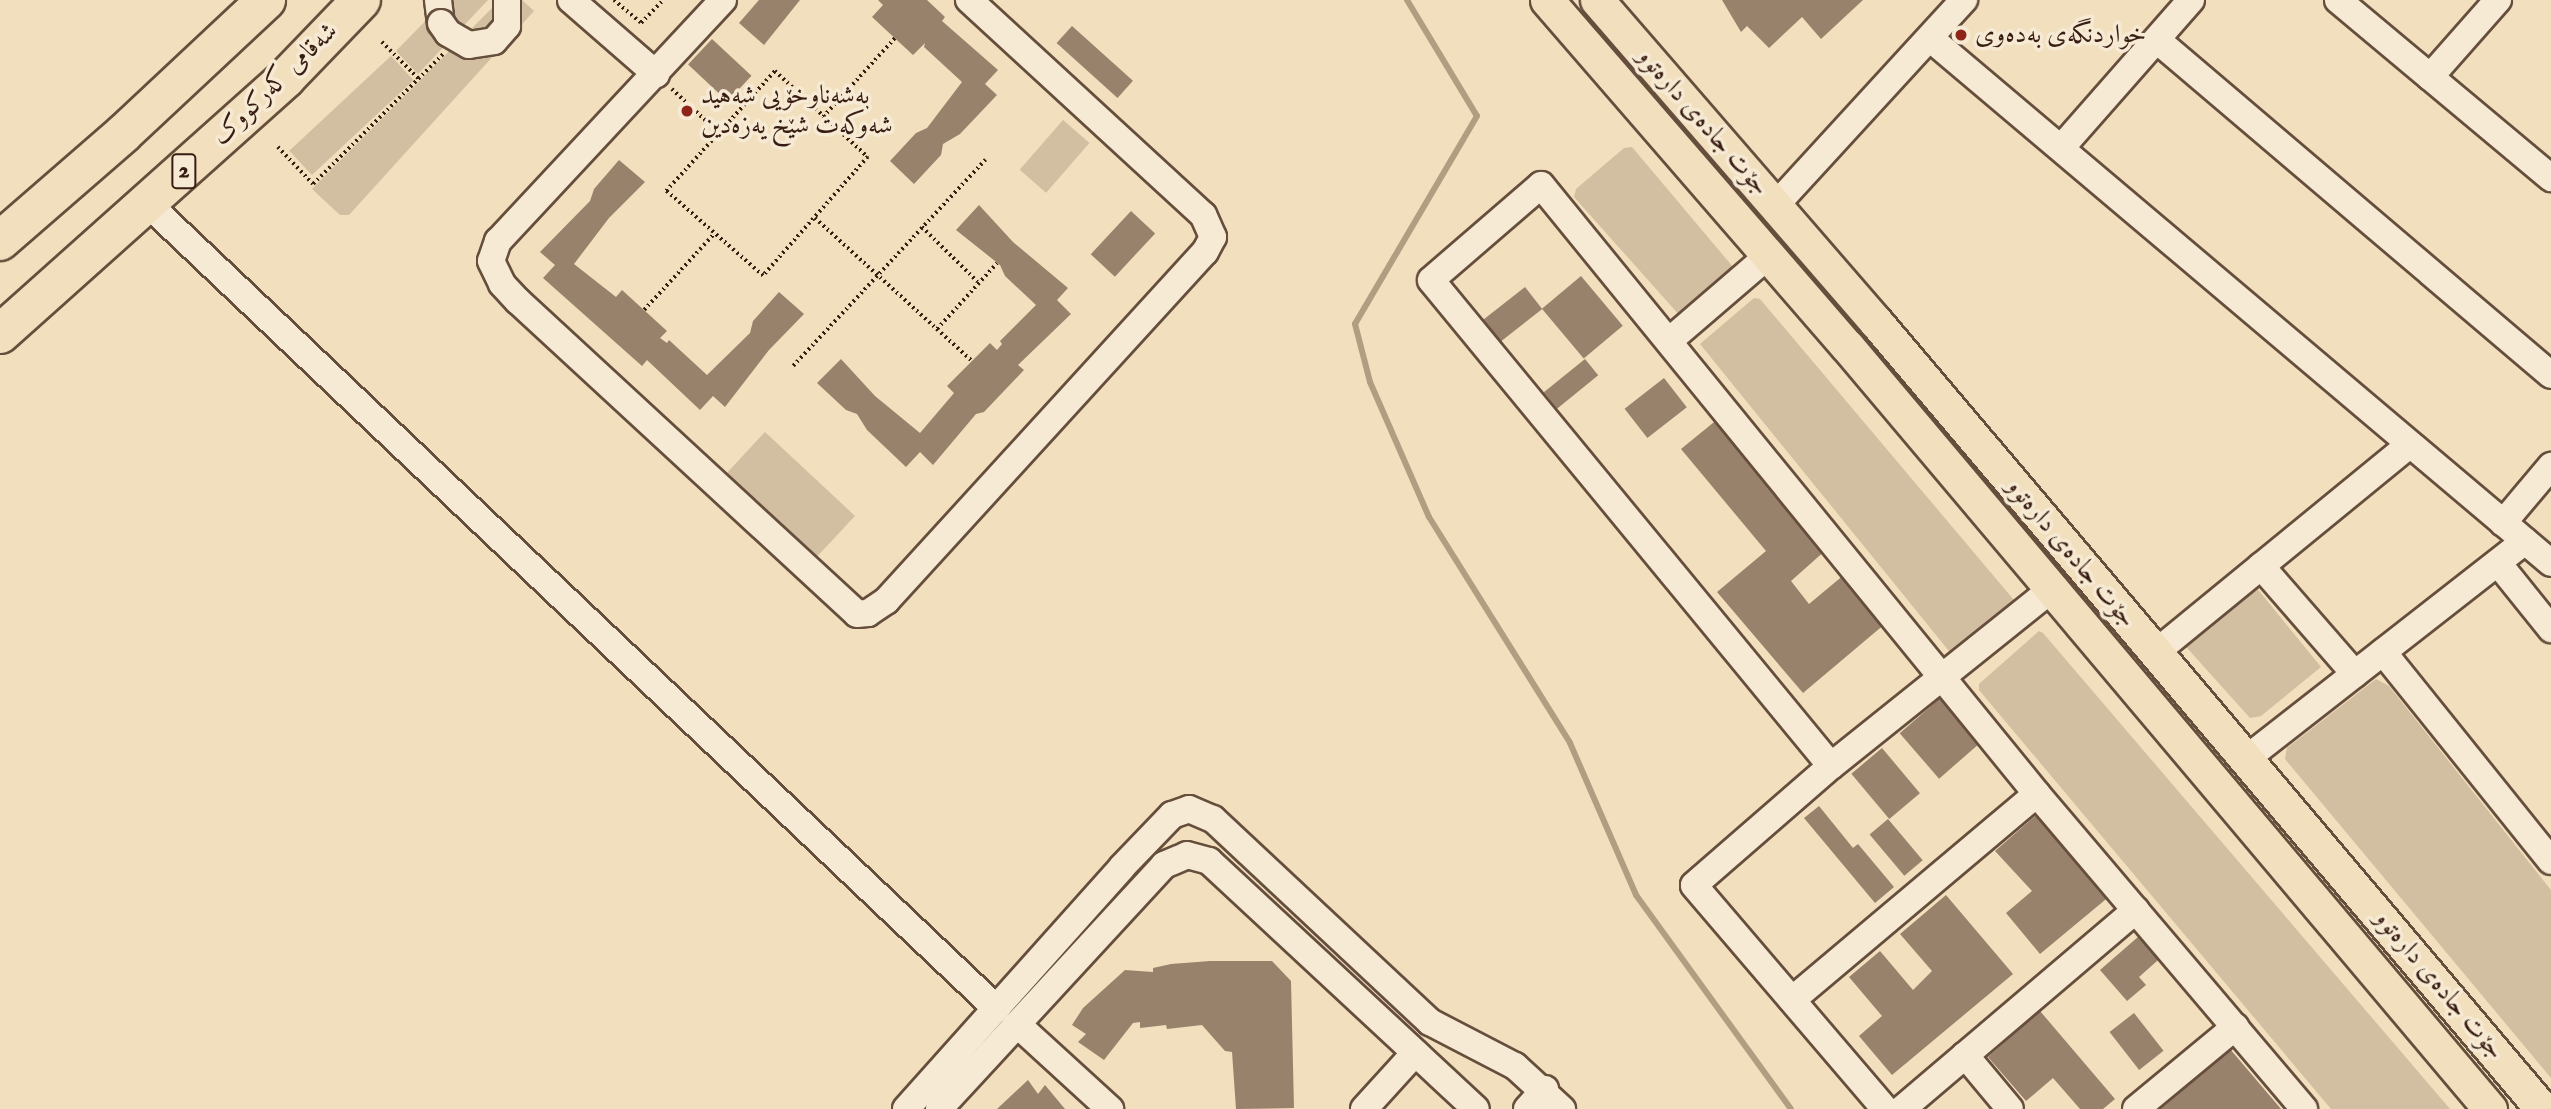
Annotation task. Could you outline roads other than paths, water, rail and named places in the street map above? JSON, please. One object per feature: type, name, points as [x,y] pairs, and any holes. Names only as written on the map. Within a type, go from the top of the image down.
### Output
[{"type":"highway","points":[[0,241],[123,134],[266,0]]},
{"type":"highway","name":"شەقامی کەرکووک","points":[[0,334],[286,78],[361,0]]},
{"type":"main road","name":"جۆت جادەی دارەتوو","points":[[1547,0],[1769,255],[2490,1109]]},
{"type":"main road","name":"جۆت جادەی دارەتوو","points":[[1597,0],[1963,425],[2542,1109]]},
{"type":"main road","points":[[1934,450],[1963,425]]},
{"type":"street","points":[[440,11],[458,41],[482,45],[494,41],[507,26],[507,0]]},
{"type":"street","points":[[572,0],[656,74]]},
{"type":"street","points":[[723,0],[498,241],[491,261],[495,272],[518,301],[846,607],[868,614],[886,601],[1196,262],[1213,237],[1203,215],[969,0]]},
{"type":"street","points":[[1775,206],[1964,0]]},
{"type":"street","points":[[2061,148],[2191,0]]},
{"type":"street","points":[[2338,0],[2548,171]]},
{"type":"street","points":[[2430,77],[2498,0]]},
{"type":"street","points":[[1931,39],[2408,446],[2551,563]]},
{"type":"street","points":[[2157,40],[2551,375]]},
{"type":"street","points":[[1831,766],[1431,279],[1541,186],[2037,794],[2304,1109]]},
{"type":"street","points":[[148,204],[1007,1017],[1110,1109]]},
{"type":"street","points":[[1669,341],[1769,255]]},
{"type":"street","points":[[2155,653],[2408,446]]},
{"type":"street","points":[[2503,523],[2551,466]]},
{"type":"street","points":[[2246,759],[2525,541]]},
{"type":"street","points":[[2498,562],[2551,629]]},
{"type":"street","points":[[2261,566],[2355,674]]},
{"type":"street","points":[[1885,1109],[1694,885],[1831,766],[1944,679],[2051,590]]},
{"type":"street","points":[[2383,652],[2551,861]]},
{"type":"street","points":[[1792,1000],[2037,794]]},
{"type":"street","points":[[939,1109],[1007,1017],[1172,815],[1198,810],[1213,819],[1430,1022],[1515,1066],[1554,1099],[1528,1109]]},
{"type":"street","points":[[906,1109],[1007,1017],[1164,865],[1178,856],[1197,855],[1476,1109]]},
{"type":"street","points":[[1902,1109],[2136,909]]},
{"type":"street","points":[[2136,1109],[2235,1027]]},
{"type":"street","points":[[1364,1109],[1415,1053]]},
{"type":"street","points":[[1965,1055],[2010,1109]]},
{"type":"waterway","points":[[1407,0],[1477,116],[1355,324],[1370,382],[1429,517],[1570,743],[1636,895],[1791,1109]]},
{"type":"place","name":"خواردنگەی بەدەوی","points":[[1961,35]]},
{"type":"place","name":"بەشەناوخۆیی شەهید شەوکەت شێخ یەزەدین","points":[[687,111]]}]
